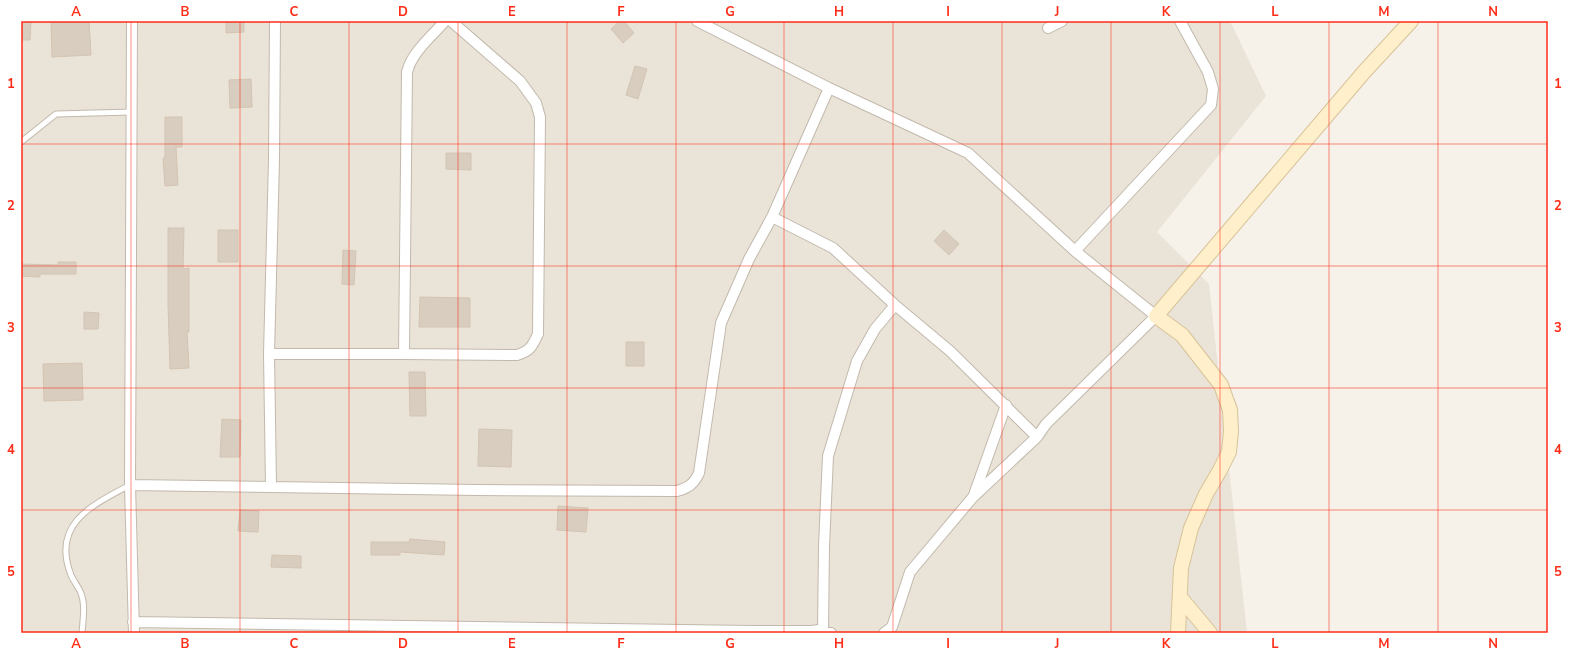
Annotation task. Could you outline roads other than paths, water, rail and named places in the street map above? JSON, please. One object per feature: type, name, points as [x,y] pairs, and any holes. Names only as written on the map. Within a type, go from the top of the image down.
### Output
[{"type":"street","points":[[132,21],[130,485],[134,633]]},
{"type":"street","points":[[271,486],[269,354],[274,160],[274,21]]},
{"type":"street","points":[[404,354],[407,72],[409,63],[445,21]]},
{"type":"street","points":[[269,354],[517,355],[527,352],[532,346],[538,334],[540,117],[536,103],[520,81],[451,21]]},
{"type":"street","points":[[697,21],[829,88],[968,154],[1075,251],[1182,335],[1221,385],[1230,410],[1231,430],[1229,452],[1206,494],[1191,528],[1181,568],[1178,633]]},
{"type":"street","points":[[1048,28],[1062,21]]},
{"type":"street","points":[[1075,251],[1211,105],[1213,89],[1209,76],[1180,21]]},
{"type":"street","points":[[884,633],[892,627],[910,572],[973,497],[1037,437],[1046,424],[1156,316],[1364,72],[1411,21]]},
{"type":"street","points":[[130,485],[677,491],[692,485],[699,473],[721,323],[749,259],[772,217],[829,88]]},
{"type":"street","points":[[772,217],[833,248],[895,305],[950,351],[1006,404],[1037,437]]},
{"type":"street","points":[[133,622],[751,632],[819,630],[827,632],[824,546],[828,456],[857,361],[875,329],[895,305]]},
{"type":"street","points":[[973,497],[1006,404]]},
{"type":"street","points":[[1180,597],[1210,633]]},
{"type":"lane","points":[[21,142],[56,114],[132,112]]},
{"type":"lane","points":[[82,633],[83,603],[80,591],[71,575],[65,552],[65,542],[71,530],[83,513],[101,500],[130,485]]}]
